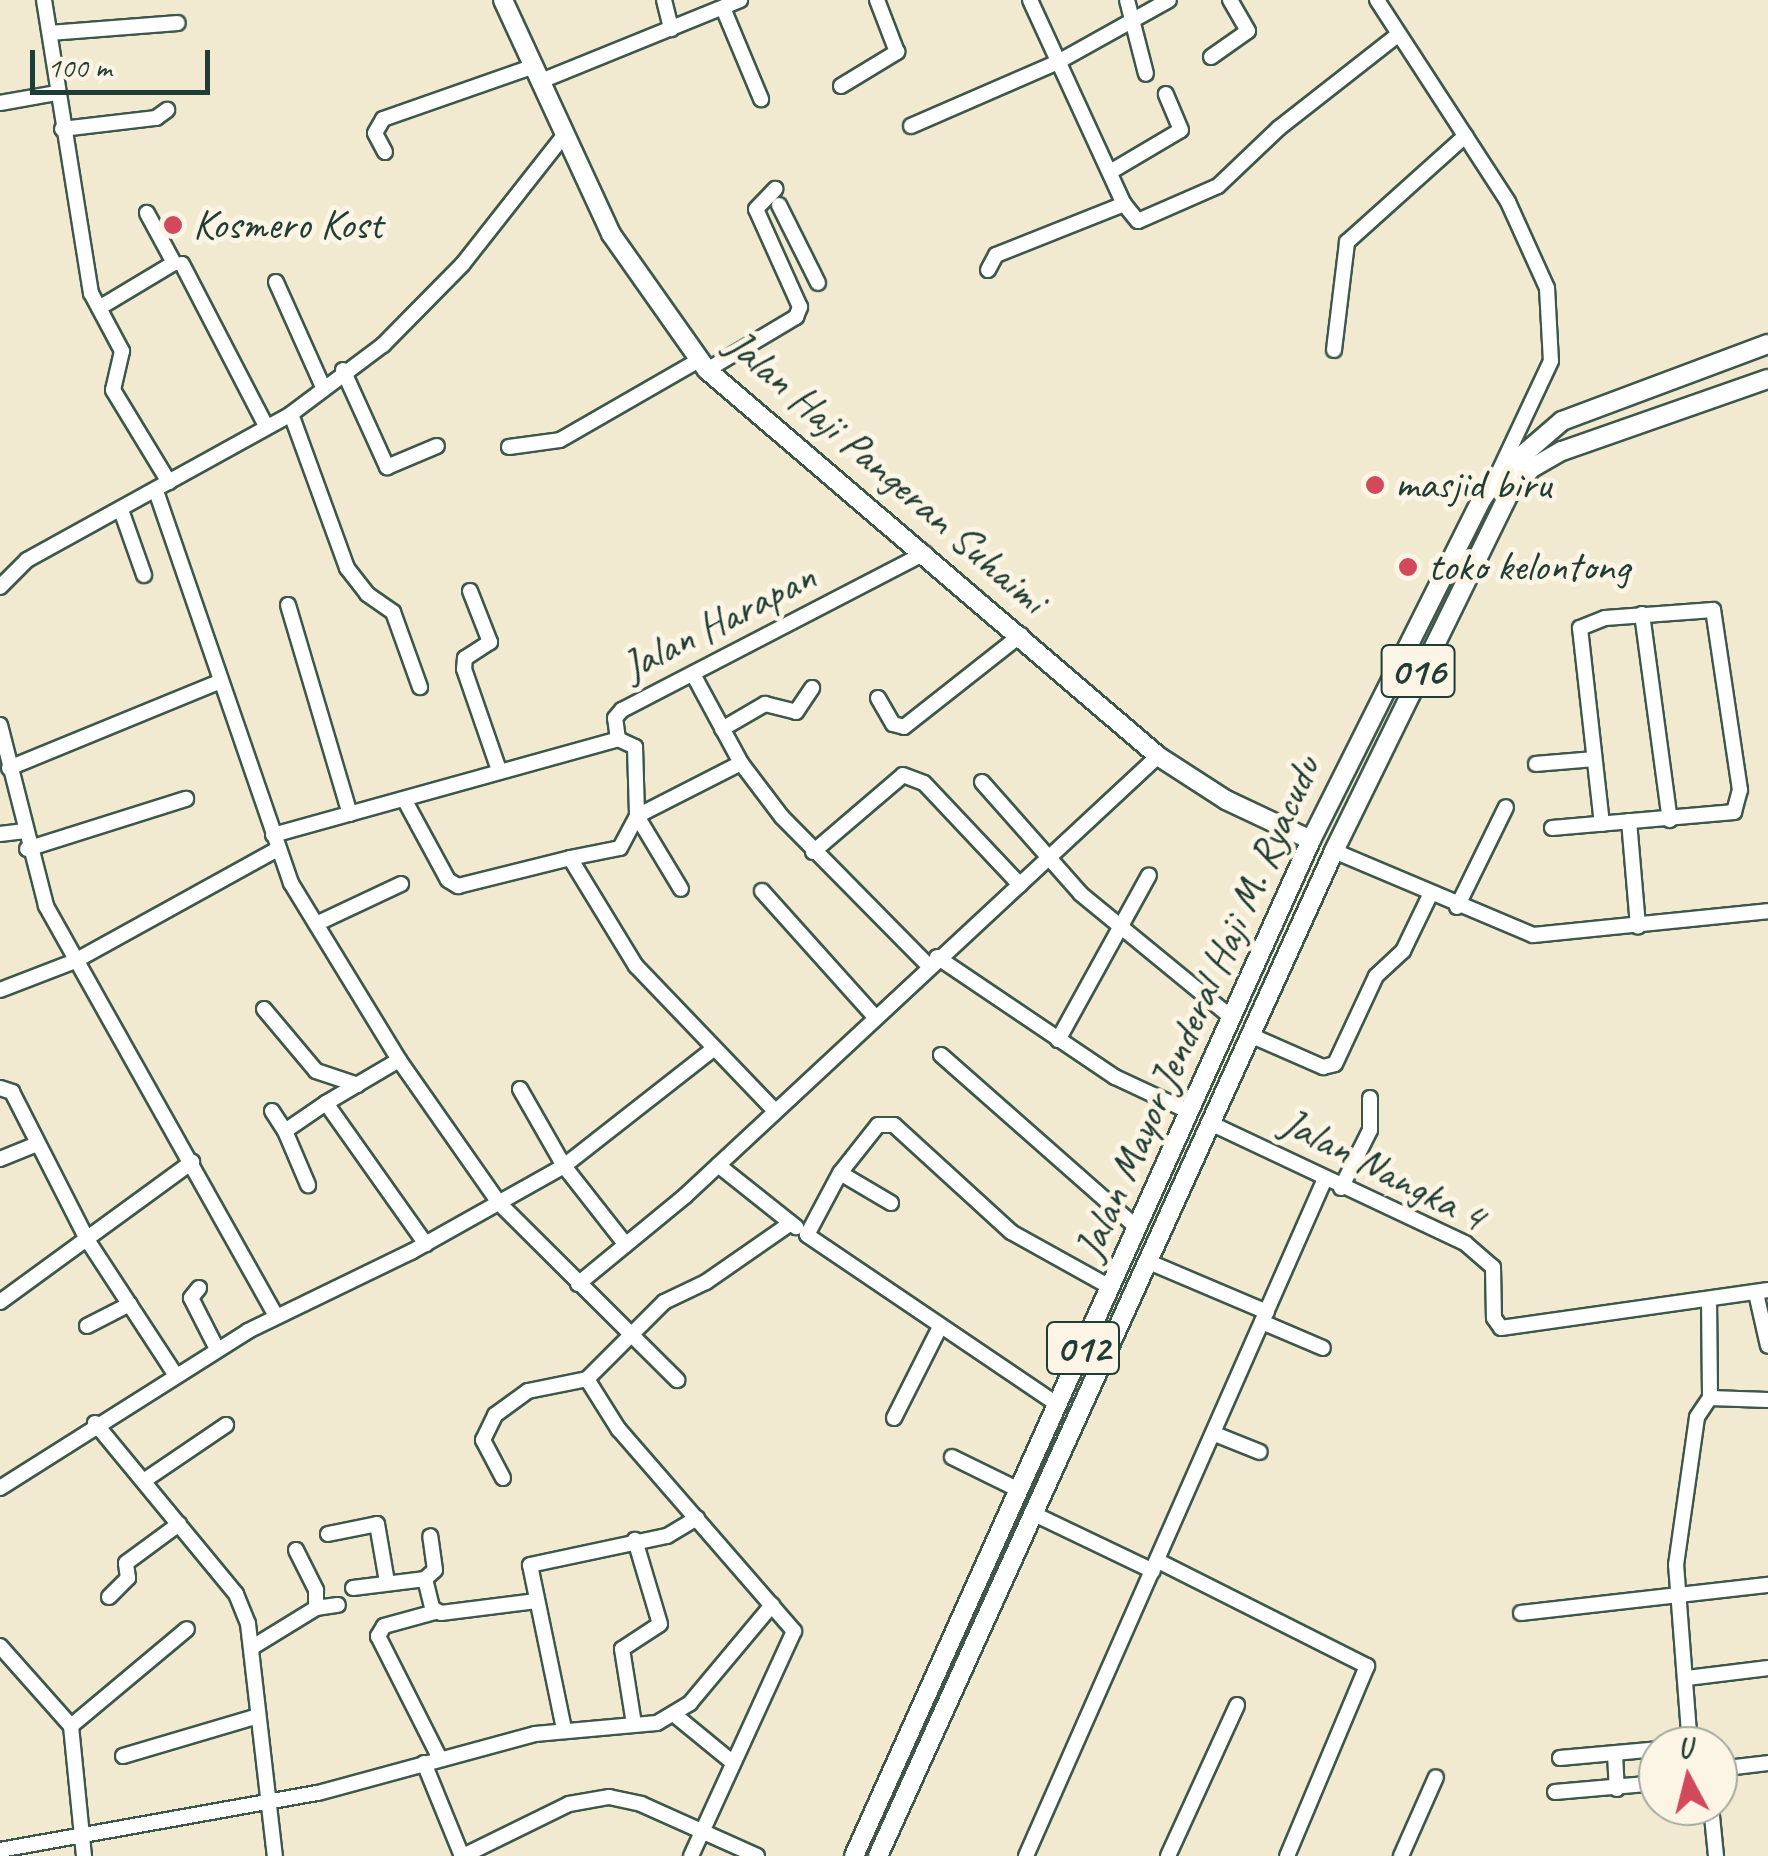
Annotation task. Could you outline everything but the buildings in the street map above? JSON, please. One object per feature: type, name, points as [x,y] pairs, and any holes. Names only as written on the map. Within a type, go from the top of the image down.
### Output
[{"type":"main road","name":"Jalan Haji Pangeran Suhaimi","points":[[503,0],[631,269],[703,365],[1158,756],[1226,800],[1311,840]]},
{"type":"main road","name":"Jalan Mayor Jenderal Haji M. Ryacudu","points":[[854,1856],[1311,840],[1422,607],[1496,478],[1562,421],[1768,344]]},
{"type":"main road","name":"Jalan Mayor Jenderal Haji M. Ryacudu","points":[[878,1856],[1334,851],[1444,618],[1509,494],[1532,468],[1602,434],[1768,379]]},
{"type":"main road","points":[[1422,607],[1444,618]]},
{"type":"main road","points":[[1095,1322],[1107,1326],[1128,1305]]},
{"type":"main road","points":[[1074,1368],[1094,1340],[1111,1342]]},
{"type":"street","points":[[44,0],[62,129],[99,308],[122,352],[113,390],[163,487],[219,682],[244,736],[274,843],[316,924],[400,1060],[500,1204],[676,1380]]},
{"type":"street","points":[[664,0],[671,29]]},
{"type":"street","points":[[385,152],[375,133],[384,119],[537,74],[671,29],[740,0]]},
{"type":"street","points":[[841,86],[897,52],[877,0]]},
{"type":"street","points":[[1030,0],[1124,204],[1132,218],[1146,220],[1218,186],[1279,128],[1399,34]]},
{"type":"street","points":[[1128,0],[1137,19],[1146,74]]},
{"type":"street","points":[[912,126],[1058,62],[1169,0]]},
{"type":"street","points":[[1211,57],[1248,31],[1230,0]]},
{"type":"street","points":[[1377,0],[1508,202],[1547,288],[1553,346],[1534,404],[1496,478]]},
{"type":"street","points":[[724,8],[761,99]]},
{"type":"street","points":[[50,33],[178,23]]},
{"type":"street","points":[[0,103],[58,93]]},
{"type":"street","points":[[1110,172],[1181,130],[1166,94]]},
{"type":"street","points":[[62,129],[156,118],[167,110]]},
{"type":"street","points":[[0,587],[26,560],[291,414],[322,385],[421,312],[565,134]]},
{"type":"street","points":[[1334,350],[1347,242],[1466,136]]},
{"type":"street","points":[[509,447],[560,440],[796,316],[797,297],[756,203],[775,189]]},
{"type":"street","points":[[988,270],[996,256],[1124,204]]},
{"type":"street","points":[[778,205],[818,283]]},
{"type":"street","points":[[99,308],[174,263],[147,213]]},
{"type":"street","points":[[778,259],[800,246]]},
{"type":"street","points":[[182,264],[266,426]]},
{"type":"street","points":[[276,282],[322,385]]},
{"type":"street","points":[[343,370],[387,467],[437,446]]},
{"type":"street","points":[[1534,404],[1544,418],[1562,421]]},
{"type":"street","points":[[291,414],[347,568],[366,594],[394,612],[420,687]]},
{"type":"street","points":[[121,510],[144,575]]},
{"type":"street","name":"Jalan Harapan","points":[[0,990],[76,961],[274,843],[350,814],[618,739],[615,718],[622,710],[925,553]]},
{"type":"street","points":[[470,591],[490,642],[464,658],[464,669],[499,770]]},
{"type":"street","points":[[288,604],[350,814]]},
{"type":"street","points":[[1552,828],[1670,820],[1725,814],[1740,804],[1720,627],[1713,610],[1642,614],[1584,622],[1580,628],[1602,824]]},
{"type":"street","points":[[1642,614],[1670,820]]},
{"type":"street","points":[[878,698],[894,724],[904,727],[1020,634]]},
{"type":"street","points":[[694,676],[741,763],[812,852],[933,961],[1058,1040],[1190,1112]]},
{"type":"street","points":[[10,768],[219,682]]},
{"type":"street","points":[[722,729],[765,704],[796,712],[812,688]]},
{"type":"street","points":[[0,725],[27,849],[46,906],[276,1316]]},
{"type":"street","points":[[404,800],[448,880],[458,886],[620,848],[637,816],[638,754],[618,739]]},
{"type":"street","points":[[578,1284],[718,1165],[933,961],[1158,756]]},
{"type":"street","points":[[1536,764],[1594,759]]},
{"type":"street","points":[[637,816],[741,763]]},
{"type":"street","points":[[812,852],[903,775],[924,783],[1020,885]]},
{"type":"street","points":[[982,782],[1050,858],[1123,930],[1232,1018]]},
{"type":"street","points":[[27,849],[186,798]]},
{"type":"street","points":[[1458,908],[1506,807]]},
{"type":"street","points":[[637,816],[681,888]]},
{"type":"street","points":[[1629,822],[1638,926]]},
{"type":"street","points":[[0,834],[23,831]]},
{"type":"street","points":[[1334,851],[1458,908],[1533,934],[1768,911]]},
{"type":"street","points":[[570,858],[636,966],[712,1050],[776,1111]]},
{"type":"street","points":[[1058,1040],[1123,930],[1150,875]]},
{"type":"street","points":[[316,924],[401,884]]},
{"type":"street","points":[[762,890],[875,1017]]},
{"type":"street","points":[[1250,1036],[1323,1068],[1334,1064],[1376,976],[1403,951],[1431,894]]},
{"type":"street","points":[[264,1009],[316,1072],[358,1085]]},
{"type":"street","points":[[0,1488],[95,1423],[217,1349],[276,1316],[426,1244],[564,1166],[712,1050]]},
{"type":"street","points":[[941,1055],[1137,1228]]},
{"type":"street","points":[[285,1132],[400,1060]]},
{"type":"street","points":[[0,1088],[12,1092],[35,1145],[88,1241],[176,1374]]},
{"type":"street","points":[[520,1089],[564,1166],[626,1245]]},
{"type":"street","points":[[1341,1188],[1370,1130],[1370,1098]]},
{"type":"street","points":[[326,1103],[426,1244]]},
{"type":"street","points":[[272,1112],[308,1185]]},
{"type":"street","name":"Jalan Nangka 4","points":[[1210,1123],[1324,1181],[1465,1243],[1493,1268],[1494,1318],[1500,1328],[1762,1292]]},
{"type":"street","points":[[807,1235],[840,1173],[878,1126],[894,1125],[1012,1232],[1110,1287]]},
{"type":"street","points":[[0,1159],[35,1145]]},
{"type":"street","points":[[0,1302],[192,1162]]},
{"type":"street","points":[[718,1165],[939,1330],[1057,1404]]},
{"type":"street","points":[[840,1173],[890,1203]]},
{"type":"street","points":[[1026,1856],[1324,1181]]},
{"type":"street","points":[[503,1478],[483,1440],[496,1415],[528,1391],[588,1379],[669,1298],[706,1282],[791,1223]]},
{"type":"street","points":[[1149,1262],[1323,1348]]},
{"type":"street","points":[[199,1288],[191,1298],[217,1349]]},
{"type":"street","points":[[1762,1292],[1768,1346]]},
{"type":"street","points":[[1685,1726],[1687,1678],[1676,1596],[1697,1417],[1710,1398],[1709,1299]]},
{"type":"street","points":[[87,1326],[130,1304]]},
{"type":"street","points":[[894,1418],[939,1330]]},
{"type":"street","points":[[588,1379],[619,1430],[794,1629],[794,1641],[732,1762],[691,1856]]},
{"type":"street","points":[[1710,1398],[1768,1400]]},
{"type":"street","points":[[95,1423],[236,1594],[251,1648],[276,1856]]},
{"type":"street","points":[[145,1480],[226,1425]]},
{"type":"street","points":[[1215,1434],[1260,1452]]},
{"type":"street","points":[[952,1457],[1018,1488]]},
{"type":"street","points":[[1032,1514],[1156,1566],[1367,1666],[1287,1856]]},
{"type":"street","points":[[564,1730],[531,1563],[678,1533],[698,1518]]},
{"type":"street","points":[[328,1534],[375,1523],[387,1582]]},
{"type":"street","points":[[108,1596],[128,1578],[126,1562],[179,1524]]},
{"type":"street","points":[[353,1588],[424,1579],[435,1570],[430,1536]]},
{"type":"street","points":[[634,1724],[622,1649],[660,1626],[636,1540]]},
{"type":"street","points":[[296,1550],[316,1590],[316,1608]]},
{"type":"street","points":[[424,1579],[435,1612]]},
{"type":"street","points":[[1521,1613],[1768,1585]]},
{"type":"street","points":[[536,1601],[435,1612],[384,1626],[378,1636],[432,1761],[462,1856],[596,1797],[623,1798],[757,1856]]},
{"type":"street","points":[[251,1648],[316,1608],[338,1605]]},
{"type":"street","points":[[0,1850],[267,1804],[564,1730],[676,1716],[772,1605]]},
{"type":"street","points":[[71,1726],[186,1629]]},
{"type":"street","points":[[0,1646],[71,1726],[84,1856]]},
{"type":"street","points":[[1687,1678],[1768,1668]]},
{"type":"street","points":[[1168,1856],[1237,1705]]},
{"type":"street","points":[[123,1756],[258,1716]]},
{"type":"street","points":[[676,1716],[732,1762]]},
{"type":"street","points":[[1560,1758],[1638,1751]]},
{"type":"street","points":[[1615,1754],[1617,1788]]},
{"type":"street","points":[[1738,1768],[1768,1764]]},
{"type":"street","points":[[1401,1856],[1436,1778]]},
{"type":"street","points":[[1555,1792],[1638,1786]]},
{"type":"street","points":[[1713,1826],[1716,1856]]},
{"type":"place","name":"Kosmero Kost","points":[[173,225]]},
{"type":"place","name":"masjid biru","points":[[1375,485]]},
{"type":"place","name":"toko kelontong","points":[[1408,567]]}]
